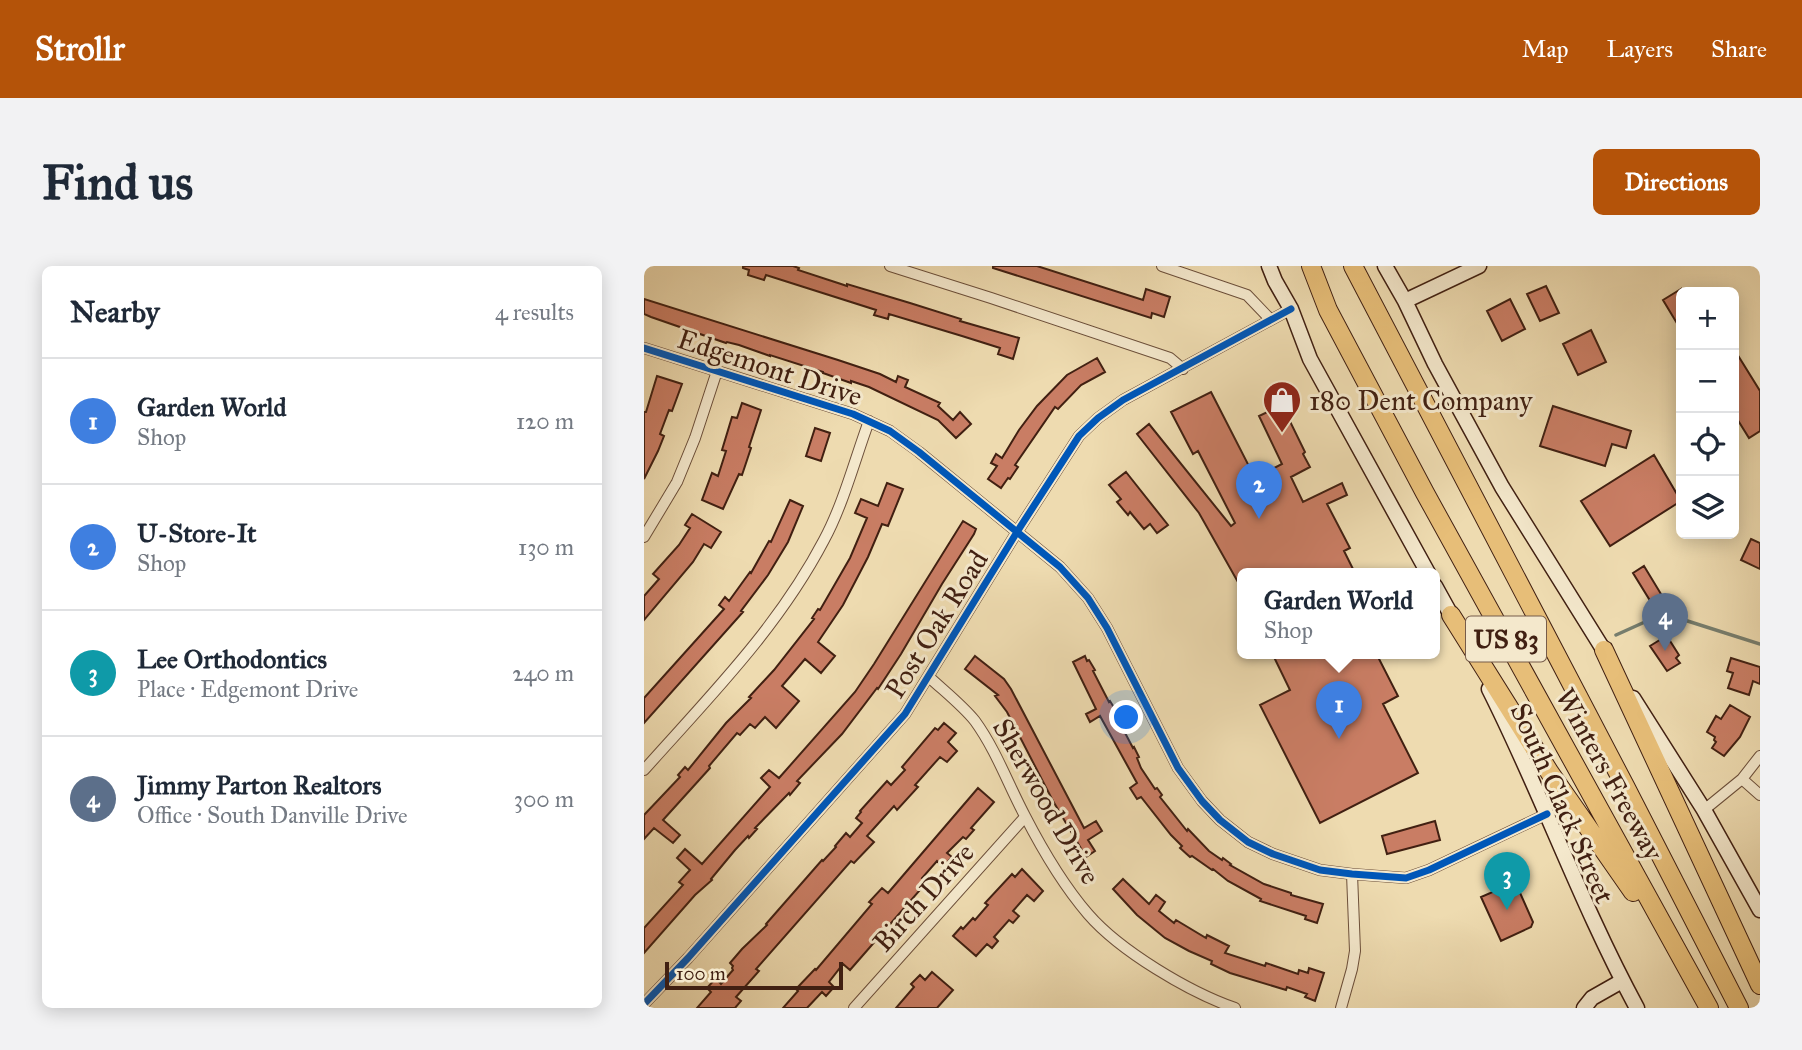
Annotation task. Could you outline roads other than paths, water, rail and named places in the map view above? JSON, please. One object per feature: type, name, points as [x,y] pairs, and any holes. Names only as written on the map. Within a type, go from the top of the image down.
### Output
[{"type":"highway","name":"Winters Freeway","points":[[1311,266],[1328,310],[1425,493],[1707,1008]]},
{"type":"highway","name":"Winters Freeway","points":[[1353,266],[1739,1008]]},
{"type":"highway","points":[[1451,614],[1550,773],[1626,881],[1707,1008]]},
{"type":"highway","points":[[1604,650],[1760,985]]},
{"type":"main road","points":[[1269,266],[1291,309],[1316,371],[1425,568]]},
{"type":"main road","points":[[1385,266],[1405,301],[1434,364],[1502,487],[1704,810],[1760,910]]},
{"type":"main road","points":[[1405,301],[1479,266]]},
{"type":"main road","name":"South Clack Street","points":[[1440,595],[1508,726],[1596,927],[1637,1008]]},
{"type":"main road","points":[[1584,1008],[1592,998],[1622,981]]},
{"type":"street","points":[[890,266],[1170,358],[1183,369]]},
{"type":"street","points":[[1162,266],[1247,295],[1271,320]]},
{"type":"street","name":"Post Oak Road","points":[[644,1004],[905,714],[1079,436],[1123,400],[1291,309]]},
{"type":"street","name":"Edgemont Drive","points":[[644,348],[853,414],[890,431],[1060,567],[1088,598],[1107,628],[1178,768],[1202,801],[1220,820],[1248,842],[1273,854],[1320,870],[1406,878],[1429,870],[1546,814]]},
{"type":"street","points":[[644,537],[677,482],[717,371]]},
{"type":"street","points":[[644,770],[749,653],[804,576],[825,538],[869,421]]},
{"type":"street","name":"Sherwood Drive","points":[[929,677],[973,718],[986,737],[1025,817],[1069,890],[1089,915],[1114,939],[1146,962],[1213,1000],[1235,1008]]},
{"type":"street","points":[[1704,810],[1742,779],[1760,756]]},
{"type":"street","points":[[1742,779],[1760,795]]},
{"type":"street","name":"Birch Drive","points":[[855,1008],[1025,817]]},
{"type":"street","points":[[1341,1008],[1355,951],[1352,874]]},
{"type":"waterway","points":[[1616,635],[1647,621],[1675,617],[1760,644]]},
{"type":"place","name":"180 Dent Company","points":[[1282,434]]},
{"type":"place","name":"U-Store-It","points":[[1259,519]]},
{"type":"place","name":"Jimmy Parton Realtors","points":[[1665,651]]},
{"type":"place","name":"Garden World","points":[[1339,739]]},
{"type":"place","name":"Lee Orthodontics","points":[[1507,910]]}]
